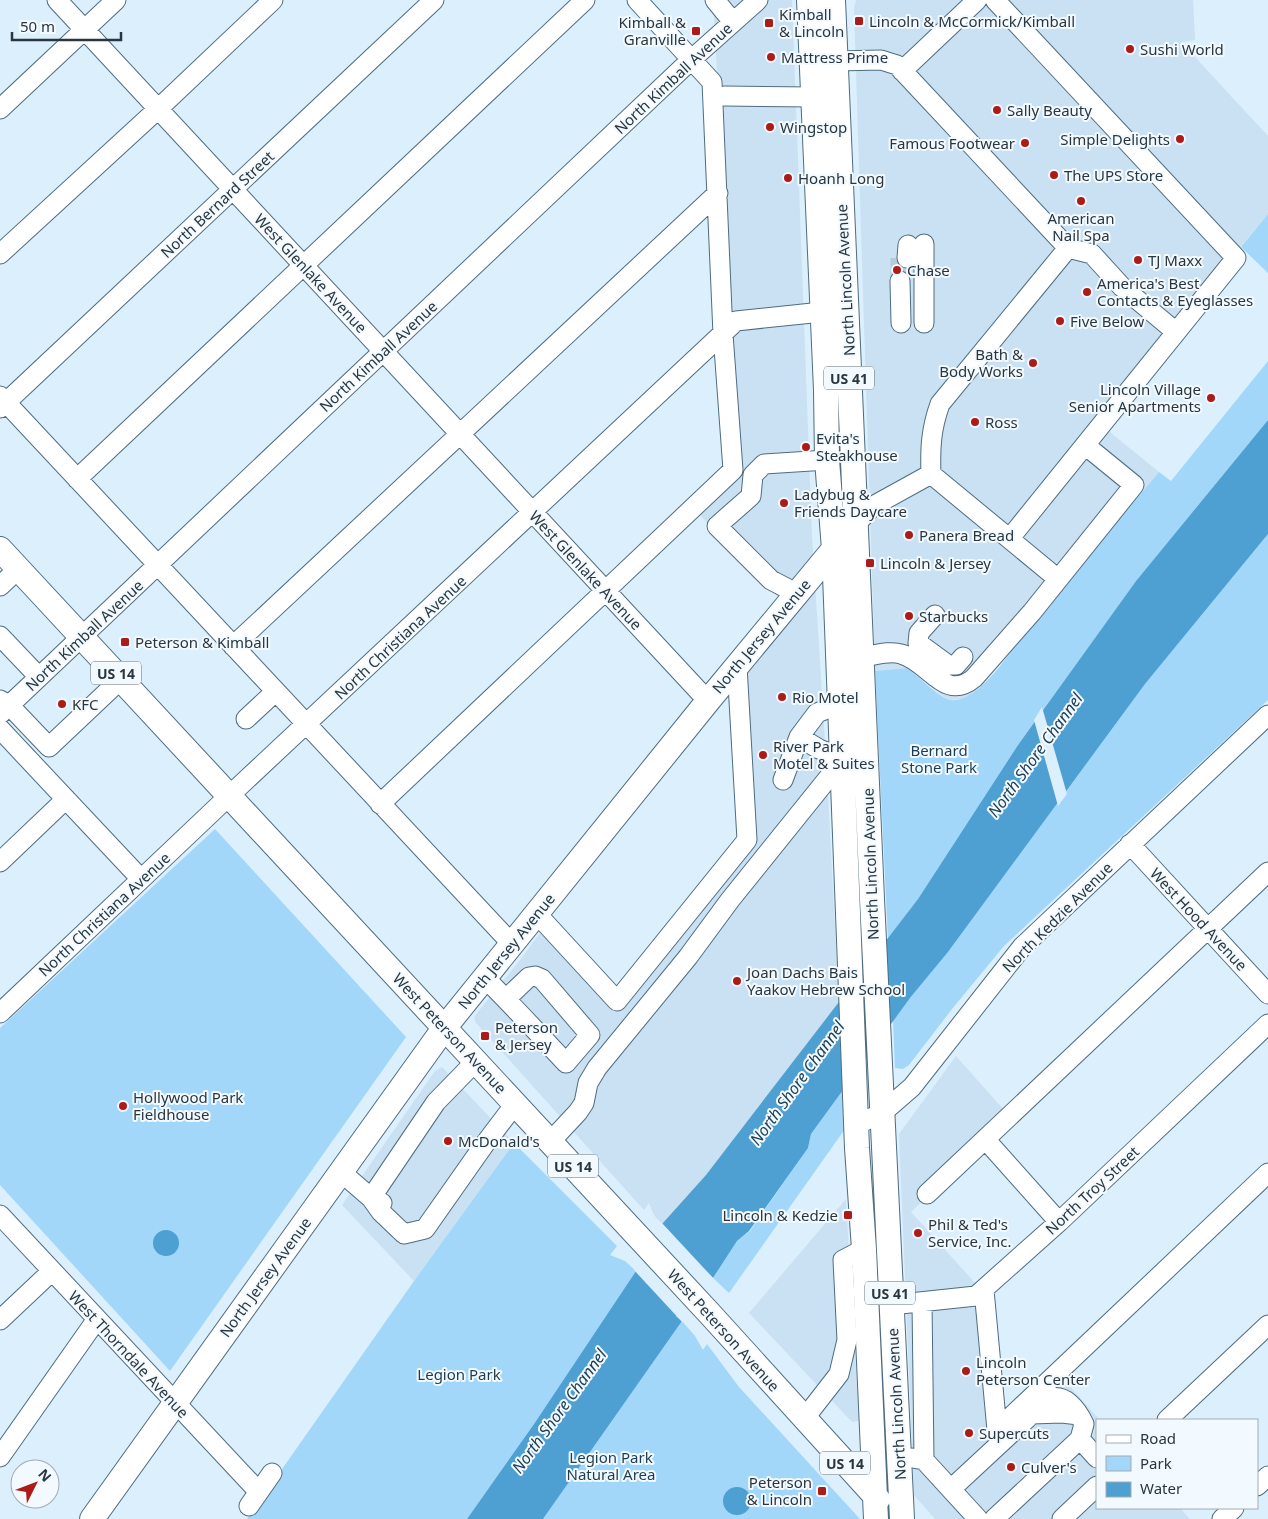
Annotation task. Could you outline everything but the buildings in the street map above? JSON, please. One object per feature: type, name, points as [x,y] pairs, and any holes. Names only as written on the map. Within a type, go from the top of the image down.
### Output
[{"type":"main road","name":"North Lincoln Avenue","points":[[809,0],[827,460],[834,549],[856,1126],[864,1249],[876,1519]]},
{"type":"main road","name":"North Lincoln Avenue","points":[[833,0],[881,1102],[902,1519]]},
{"type":"main road","name":"North Jersey Avenue","points":[[92,1519],[445,1027],[796,593],[856,524]]},
{"type":"main road","name":"West Peterson Avenue","points":[[0,549],[640,1238],[896,1519]]},
{"type":"street","name":"West Glenlake Avenue","points":[[57,0],[708,701]]},
{"type":"street","points":[[0,109],[116,0]]},
{"type":"street","points":[[0,254],[273,0]]},
{"type":"street","name":"North Bernard Street","points":[[2,402],[233,190],[434,0]]},
{"type":"street","points":[[77,479],[585,0]]},
{"type":"street","points":[[380,804],[733,470],[723,334],[712,82],[637,0]]},
{"type":"street","points":[[715,0],[733,22]]},
{"type":"street","name":"North Kimball Avenue","points":[[3,707],[82,637],[692,59],[758,0]]},
{"type":"street","points":[[902,71],[977,0]]},
{"type":"street","points":[[995,0],[1236,258],[1010,538]]},
{"type":"street","points":[[836,61],[881,60],[897,65],[1068,248],[1092,254],[1122,287],[1176,332]]},
{"type":"street","points":[[724,96],[814,97]]},
{"type":"street","points":[[233,646],[461,435],[718,192]]},
{"type":"street","points":[[1058,579],[931,474],[930,451],[933,424],[940,404],[1068,248]]},
{"type":"street","points":[[908,281],[912,323],[910,250]]},
{"type":"street","name":"North Christiana Avenue","points":[[0,1013],[736,321],[822,312]]},
{"type":"street","points":[[2,402],[77,479],[512,944]]},
{"type":"street","points":[[862,658],[900,653],[915,660],[951,687],[960,687],[967,684],[981,671],[1134,484],[1085,445]]},
{"type":"street","points":[[796,593],[771,580],[717,526],[751,496],[753,475],[764,464],[827,460]]},
{"type":"street","points":[[856,524],[873,506],[931,474]]},
{"type":"street","points":[[0,586],[18,569]]},
{"type":"street","points":[[935,615],[919,633],[918,643],[948,665],[956,665],[963,657]]},
{"type":"street","points":[[0,636],[39,677]]},
{"type":"street","points":[[537,914],[617,1001],[747,840],[737,666]]},
{"type":"street","points":[[3,707],[49,747],[121,679]]},
{"type":"street","points":[[246,719],[275,692]]},
{"type":"street","points":[[783,780],[800,737],[816,713],[839,704]]},
{"type":"street","name":"North Kedzie Avenue","points":[[856,1126],[881,1102],[912,1087],[1022,947],[1268,715]]},
{"type":"street","points":[[0,729],[141,879]]},
{"type":"street","points":[[550,1142],[584,1103],[588,1082],[597,1068],[688,957],[730,900],[829,777],[842,758],[820,749],[800,737]]},
{"type":"street","points":[[0,862],[66,799]]},
{"type":"street","name":"West Hood Avenue","points":[[1130,844],[1268,994]]},
{"type":"street","points":[[927,1194],[1268,872]]},
{"type":"street","points":[[485,978],[566,1063],[590,1034],[542,979],[535,976],[529,977],[506,999]]},
{"type":"street","name":"North Troy Street","points":[[891,1305],[976,1296],[1059,1222],[1268,1024]]},
{"type":"street","points":[[372,1198],[436,1102],[476,1061]]},
{"type":"street","points":[[340,1172],[372,1198],[388,1206],[403,1222],[418,1220],[465,1155],[484,1145],[516,1104]]},
{"type":"street","points":[[985,1139],[1059,1222]]},
{"type":"street","points":[[984,1290],[997,1430],[1268,1173]]},
{"type":"street","name":"West Thorndale Avenue","points":[[0,1215],[175,1403],[254,1499],[272,1474]]},
{"type":"street","points":[[804,1418],[839,1374],[847,1340],[843,1260],[864,1249]]},
{"type":"street","points":[[0,1320],[52,1271]]},
{"type":"street","points":[[922,1302],[924,1460]]},
{"type":"street","points":[[0,1457],[97,1319]]},
{"type":"street","points":[[1168,1419],[1268,1325]]},
{"type":"street","points":[[951,1489],[1048,1398],[1062,1397],[1080,1415],[1084,1424],[1080,1440],[994,1519]]},
{"type":"street","points":[[1080,1440],[1096,1457]]},
{"type":"street","points":[[898,1455],[924,1460],[978,1519]]},
{"type":"street","points":[[1258,1485],[1268,1476]]},
{"type":"street","points":[[1062,1519],[1096,1487]]},
{"type":"street","points":[[1222,1519],[1233,1509]]},
{"type":"shaded area","points":[[713,0],[792,0],[812,536],[839,1002],[706,1175],[662,1224],[654,1215],[649,1203],[644,1210],[476,1023],[474,1018],[543,929],[615,1008],[749,844],[739,670],[790,610],[697,512],[739,470]]},
{"type":"shaded area","points":[[856,0],[1193,0],[1195,40],[1181,42],[1268,136],[1268,214],[1095,420],[1159,472],[983,684],[972,695],[962,699],[949,700],[908,668],[875,671],[854,8]]},
{"type":"shaded area","points":[[956,1056],[1011,1118],[911,1212],[994,1304],[999,1420],[1053,1368],[1099,1419],[1096,1419],[1096,1509],[1181,1509],[1190,1519],[935,1519],[914,1495],[899,1134]]},
{"type":"shaded area","points":[[442,1067],[514,1143],[414,1281],[342,1205],[435,1071]]},
{"type":"shaded area","points":[[846,1199],[859,1421],[852,1422],[749,1313]]},
{"type":"green space","points":[[1268,214],[1268,273],[1241,247]]},
{"type":"green space","name":"Bernard Stone Park","points":[[1268,361],[1268,420],[1136,581],[1018,745],[918,899],[888,939],[875,671],[908,668],[942,697],[947,699],[957,700],[968,696],[979,688],[1000,666],[1022,635],[1159,472],[1171,481]]},
{"type":"green space","points":[[1268,534],[1268,700],[1004,946],[909,1065],[903,1069],[895,1068],[893,1020],[948,952],[1145,684]]},
{"type":"green space","points":[[215,829],[406,1037],[170,1371],[0,1185],[0,1028]]},
{"type":"green space","points":[[843,1090],[845,1129],[729,1293],[713,1278],[737,1241],[750,1231],[808,1148],[811,1134]]},
{"type":"green space","name":"Legion Park","points":[[514,1143],[617,1246],[610,1255],[625,1261],[636,1271],[534,1424],[467,1519],[247,1519],[414,1281]]},
{"type":"green space","name":"Legion Park Natural Area","points":[[682,1321],[695,1336],[703,1350],[707,1344],[739,1387],[860,1519],[543,1519]]},
{"type":"water","name":"North Shore Channel","points":[[1268,420],[1268,534],[1145,684],[948,952],[910,998],[811,1134],[808,1148],[749,1231],[737,1241],[713,1278],[707,1272],[676,1316],[682,1321],[543,1519],[467,1519],[534,1424],[636,1271],[647,1284],[677,1240],[662,1224],[706,1175],[918,899],[1018,745],[1136,581]]},
{"type":"water","points":[[166,1230],[175,1234],[179,1243],[175,1252],[166,1256],[157,1252],[153,1243],[157,1234]]},
{"type":"water","points":[[737,1487],[747,1491],[751,1501],[747,1511],[737,1515],[727,1511],[723,1501],[727,1491]]},
{"type":"pier","points":[[1042,707],[1067,794],[1058,806],[1034,720]]},
{"type":"pier","points":[[661,1222],[714,1279],[711,1280],[707,1276],[679,1315],[684,1320],[683,1323],[634,1270],[637,1269],[647,1280],[674,1241],[660,1225]]},
{"type":"tunnel","points":[[900,258],[900,281]]},
{"type":"place","name":"Lincoln & McCormick/Kimball","points":[[859,21]]},
{"type":"place","name":"Kimball & Lincoln","points":[[769,23]]},
{"type":"place","name":"Kimball & Granville","points":[[696,31]]},
{"type":"place","name":"Sushi World","points":[[1130,49]]},
{"type":"place","name":"Mattress Prime","points":[[771,57]]},
{"type":"place","name":"Sally Beauty","points":[[997,110]]},
{"type":"place","name":"Wingstop","points":[[770,127]]},
{"type":"place","name":"Simple Delights","points":[[1180,139]]},
{"type":"place","name":"Famous Footwear","points":[[1025,143]]},
{"type":"place","name":"The UPS Store","points":[[1054,175]]},
{"type":"place","name":"Hoanh Long","points":[[788,178]]},
{"type":"place","name":"American Nail Spa","points":[[1081,201]]},
{"type":"place","name":"TJ Maxx","points":[[1138,260]]},
{"type":"place","name":"Chase","points":[[897,270]]},
{"type":"place","name":"America's Best Contacts & Eyeglasses","points":[[1087,292]]},
{"type":"place","name":"Five Below","points":[[1060,321]]},
{"type":"place","name":"Bath & Body Works","points":[[1033,363]]},
{"type":"place","name":"Lincoln Village Senior Apartments","points":[[1211,398]]},
{"type":"place","name":"Ross","points":[[975,422]]},
{"type":"place","name":"Evita's Steakhouse","points":[[806,447]]},
{"type":"place","name":"Ladybug & Friends Daycare","points":[[784,503]]},
{"type":"place","name":"Panera Bread","points":[[909,535]]},
{"type":"place","name":"Lincoln & Jersey","points":[[870,563]]},
{"type":"place","name":"Starbucks","points":[[909,616]]},
{"type":"place","name":"Peterson & Kimball","points":[[125,642]]},
{"type":"place","name":"Rio Motel","points":[[782,697]]},
{"type":"place","name":"KFC","points":[[62,704]]},
{"type":"place","name":"River Park Motel & Suites","points":[[763,755]]},
{"type":"place","name":"Joan Dachs Bais Yaakov Hebrew School","points":[[737,981]]},
{"type":"place","name":"Peterson & Jersey","points":[[485,1036]]},
{"type":"place","name":"Hollywood Park Fieldhouse","points":[[123,1106]]},
{"type":"place","name":"McDonald's","points":[[448,1141]]},
{"type":"place","name":"Lincoln & Kedzie","points":[[848,1215]]},
{"type":"place","name":"Phil & Ted's Service, Inc.","points":[[918,1233]]},
{"type":"place","name":"Lincoln Peterson Center","points":[[966,1371]]},
{"type":"place","name":"Supercuts","points":[[969,1433]]},
{"type":"place","name":"Culver's","points":[[1011,1467]]},
{"type":"place","name":"Peterson & Lincoln","points":[[822,1491]]}]
